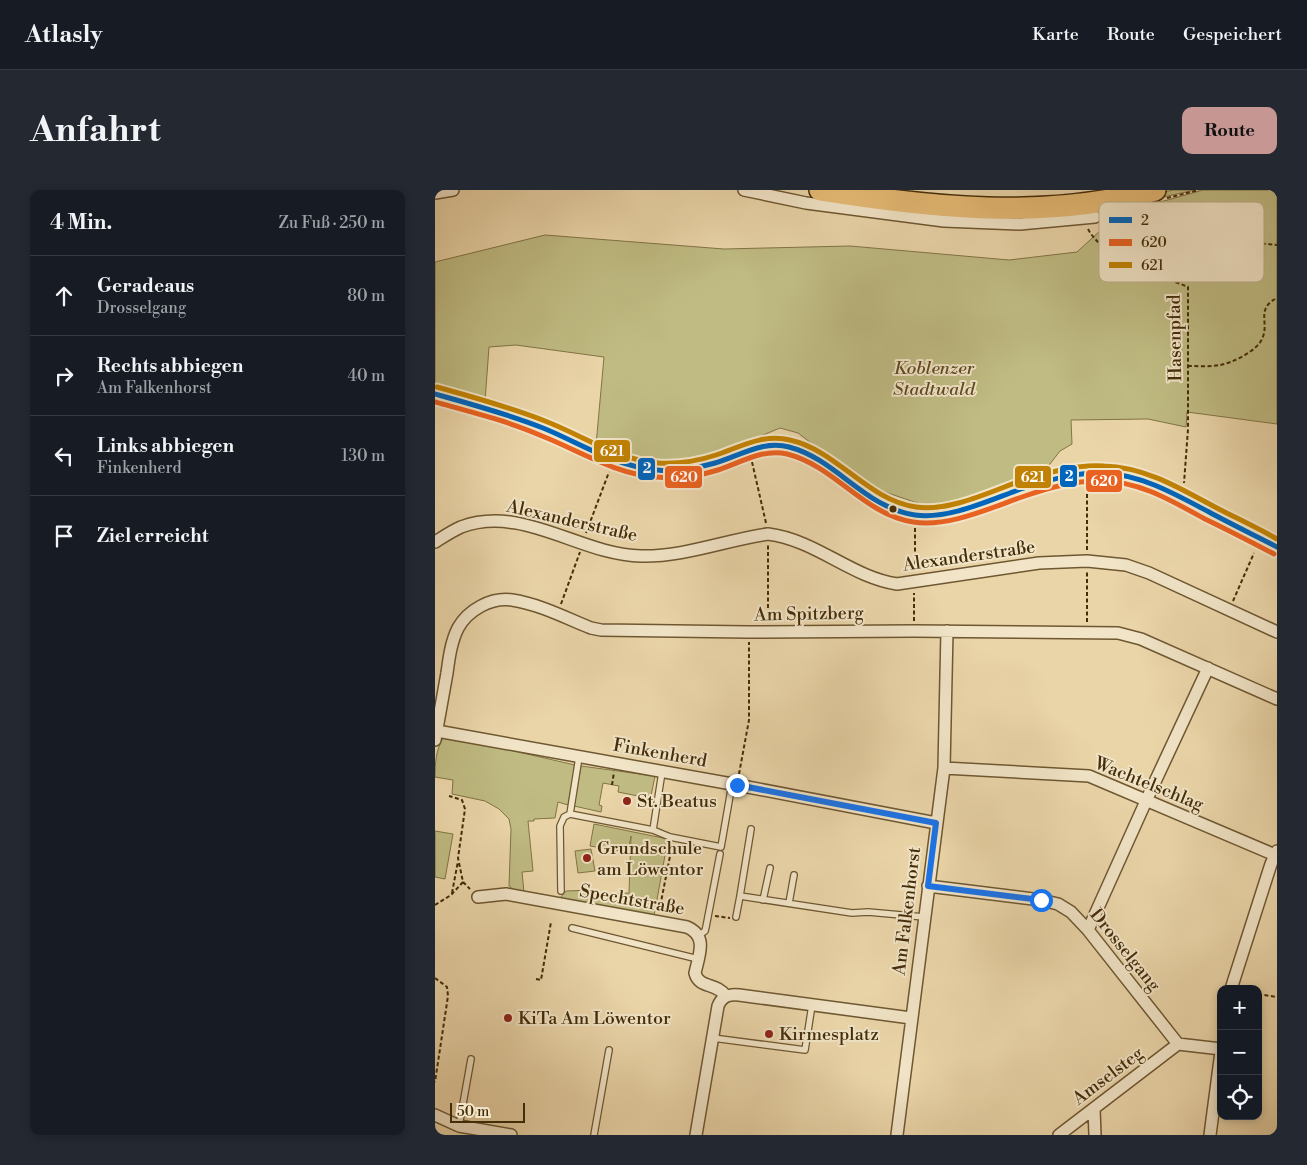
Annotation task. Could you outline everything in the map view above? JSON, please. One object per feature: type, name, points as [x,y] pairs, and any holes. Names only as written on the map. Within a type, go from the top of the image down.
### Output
[{"type":"highway","points":[[820,190],[921,204],[995,209],[1072,205],[1111,200],[1155,190]]},
{"type":"highway","points":[[904,190],[993,197],[1054,195],[1092,190]]},
{"type":"street","points":[[435,193],[453,190]]},
{"type":"street","points":[[744,190],[806,203],[944,221],[1020,224],[1095,217]]},
{"type":"street","points":[[435,394],[500,412],[544,428],[614,461],[647,469],[678,470],[694,468],[765,446],[787,446],[802,450],[820,460],[872,499],[893,510],[915,515],[934,515],[963,508],[1072,475],[1103,473],[1126,476],[1148,482],[1183,498],[1277,547]]},
{"type":"street","name":"Alexanderstraße","points":[[435,542],[460,528],[479,522],[501,521],[521,523],[623,555],[666,555],[768,534],[784,536],[806,544],[869,577],[882,582],[897,584],[1039,563],[1087,561],[1126,565],[1149,573],[1277,632]]},
{"type":"street","name":"Am Spitzberg","points":[[436,736],[451,646],[457,629],[474,610],[497,600],[524,602],[591,628],[601,630],[1119,633],[1141,638],[1277,699]]},
{"type":"street","name":"Am Falkenhorst","points":[[897,1135],[943,768],[947,631]]},
{"type":"street","points":[[1089,930],[1146,801],[1209,668]]},
{"type":"street","name":"Finkenherd","points":[[436,736],[579,757],[936,823]]},
{"type":"street","name":"Wachtelschlag","points":[[943,768],[1089,776],[1276,853]]},
{"type":"street","points":[[1232,985],[1276,853]]},
{"type":"street","name":"Drosselgang","points":[[928,886],[1041,900],[1058,904],[1071,912],[1089,930],[1178,1044]]},
{"type":"street","name":"Spechtstraße","points":[[478,897],[506,894],[687,927],[693,930],[701,942],[695,972],[699,981],[720,989],[725,996]]},
{"type":"street","points":[[696,1135],[718,1006],[725,996],[734,994],[911,1018]]},
{"type":"street","points":[[1178,1044],[1217,1050]]},
{"type":"street","name":"Amselsteg","points":[[1059,1135],[1178,1044]]},
{"type":"street","points":[[1210,1135],[1218,1075]]},
{"type":"street","points":[[1094,1109],[1095,1135]]},
{"type":"street","points":[[435,1115],[459,1126],[511,1135]]},
{"type":"lane","points":[[570,814],[579,757]]},
{"type":"lane","points":[[653,830],[662,772]]},
{"type":"lane","points":[[561,891],[560,826],[564,818],[570,814],[653,830],[673,838],[721,847],[735,785]]},
{"type":"lane","points":[[736,917],[751,829]]},
{"type":"lane","points":[[698,936],[705,931],[720,854]]},
{"type":"lane","points":[[763,900],[770,868]]},
{"type":"lane","points":[[789,904],[794,875]]},
{"type":"lane","points":[[740,896],[852,913],[868,912],[924,918]]},
{"type":"lane","points":[[572,928],[698,959]]},
{"type":"lane","points":[[713,1038],[805,1050],[812,1005]]},
{"type":"lane","points":[[593,1135],[609,1050]]},
{"type":"lane","points":[[459,1126],[471,1059]]},
{"type":"path","name":"Hasenpfad","points":[[1091,236],[1099,242]]},
{"type":"path","points":[[1264,244],[1277,245]]},
{"type":"path","name":"Hasenpfad","points":[[1178,282],[1188,286],[1188,429],[1183,498]]},
{"type":"path","points":[[1188,366],[1221,365],[1254,350],[1263,338],[1264,312],[1268,303],[1277,298]]},
{"type":"path","points":[[557,615],[608,476]]},
{"type":"path","points":[[1086,632],[1087,488]]},
{"type":"path","points":[[1230,609],[1254,553]]},
{"type":"path","points":[[768,594],[768,632]]},
{"type":"path","points":[[735,785],[749,720],[749,632]]},
{"type":"path","points":[[449,796],[463,800],[465,809],[451,896]]},
{"type":"path","points":[[657,922],[673,838]]},
{"type":"path","points":[[435,905],[451,896],[463,882],[458,858]]},
{"type":"path","points":[[709,915],[734,919],[736,917]]},
{"type":"path","points":[[535,979],[541,980],[551,922]]},
{"type":"path","points":[[435,978],[447,987],[448,996],[435,1082]]},
{"type":"path","points":[[1262,995],[1277,997]]},
{"type":"green space","points":[[1173,190],[1195,190],[1141,202],[1127,201]]},
{"type":"green space","name":"Koblenzer Stadtwald","points":[[1203,190],[1277,190],[1277,424],[1187,412],[1186,427],[1148,419],[1071,420],[1072,444],[1060,451],[1043,473],[932,508],[867,486],[798,433],[780,428],[713,456],[693,461],[661,462],[638,460],[596,445],[604,357],[516,345],[489,347],[485,401],[435,385],[435,262],[545,235],[724,249],[850,246],[1009,260],[1077,252],[1099,232],[1099,282],[1264,282],[1264,202],[1158,202]]},
{"type":"green space","points":[[448,736],[575,765],[568,805],[558,802],[555,818],[528,821],[533,871],[522,872],[524,892],[514,890],[509,886],[511,829],[509,819],[499,809],[485,801],[452,794],[453,780],[435,777],[437,752],[443,738]]},
{"type":"green space","points":[[581,766],[655,776],[651,796],[648,796],[648,798],[618,792],[619,786],[603,783],[599,805],[602,806],[601,812],[574,806]]},
{"type":"green space","points":[[594,824],[668,839],[654,916],[560,898],[566,891],[593,890],[594,895],[629,893],[631,836],[628,852],[590,846]]},
{"type":"green space","points":[[435,831],[453,834],[445,879],[435,877]]},
{"type":"green space","points":[[591,849],[595,871],[578,873],[575,851]]},
{"type":"transit line","name":"621","points":[[437,387],[532,416],[614,452],[643,461],[658,463],[687,462],[761,440],[771,438],[790,440],[823,454],[882,495],[898,503],[916,507],[942,507],[955,504],[1020,481],[1061,470],[1082,466],[1119,467],[1147,474],[1174,485],[1277,539]]},
{"type":"transit line","name":"2","points":[[435,394],[530,423],[598,454],[642,468],[686,469],[715,463],[760,447],[779,445],[789,447],[806,453],[821,462],[881,503],[897,511],[915,515],[928,516],[956,512],[1024,488],[1063,477],[1094,473],[1132,477],[1171,492],[1277,547]]},
{"type":"transit line","name":"620","points":[[435,402],[516,426],[612,467],[641,475],[671,478],[695,475],[718,470],[760,455],[769,453],[787,454],[804,460],[820,469],[879,510],[913,522],[926,523],[954,520],[1071,483],[1101,481],[1129,484],[1155,493],[1180,505],[1274,554]]},
{"type":"place","name":"St. Beatus","points":[[627,801]]},
{"type":"place","name":"Grundschule am Löwentor","points":[[587,858]]},
{"type":"place","name":"KiTa Am Löwentor","points":[[508,1018]]},
{"type":"place","name":"Kirmesplatz","points":[[769,1034]]},
{"type":"route","points":[[737,785],[936,823],[928,886],[1041,900]]}]
